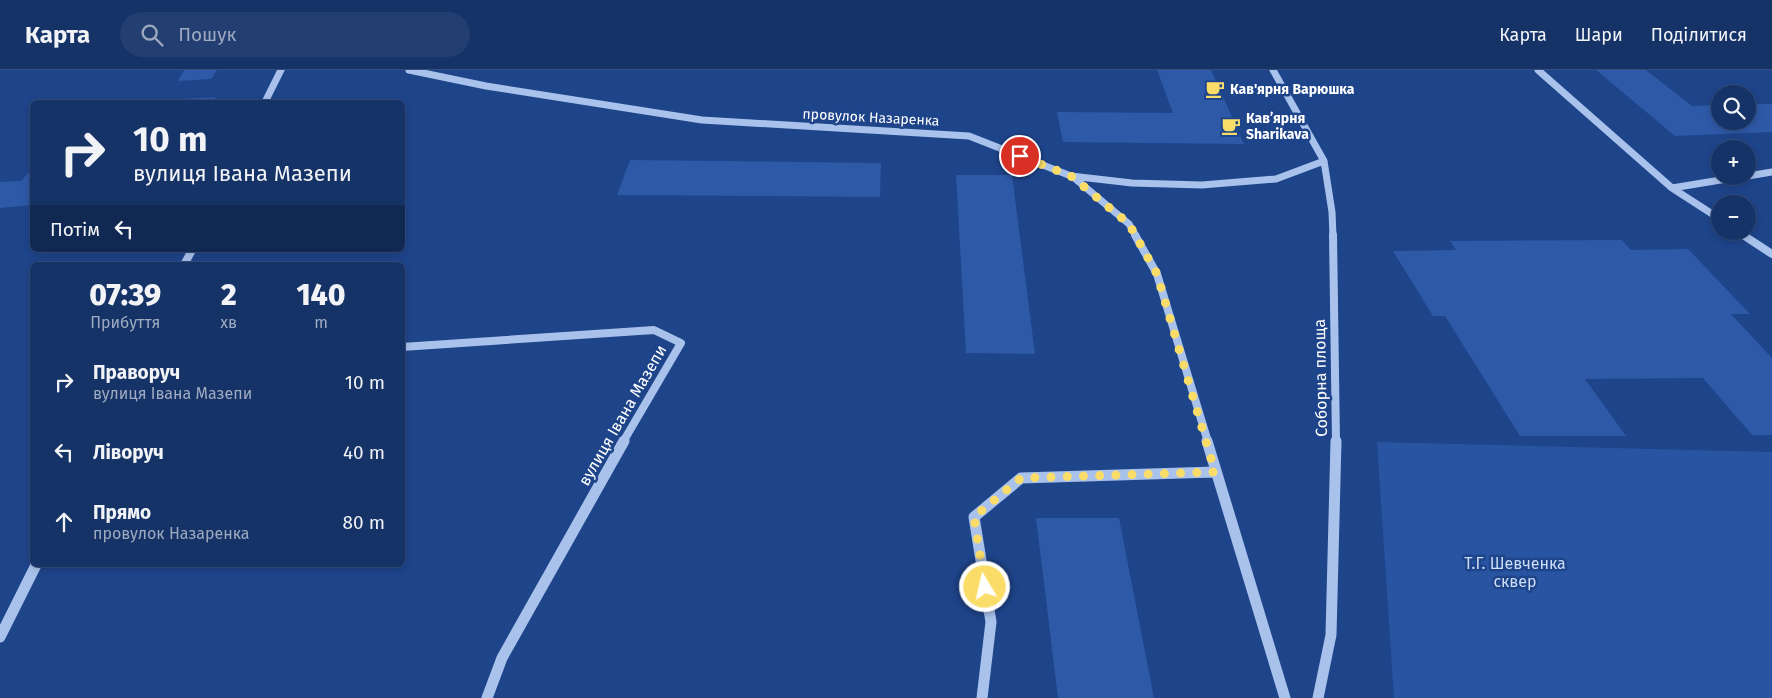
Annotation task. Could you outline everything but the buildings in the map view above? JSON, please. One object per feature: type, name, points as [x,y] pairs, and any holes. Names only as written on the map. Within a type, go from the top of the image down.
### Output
[{"type":"street","points":[[266,100],[281,70]]},
{"type":"street","name":"провулок Назаренка","points":[[409,70],[486,86],[702,120],[969,136],[1071,176],[1132,182],[1202,185],[1276,178],[1324,161]]},
{"type":"street","name":"Соборна площа","points":[[1273,70],[1324,161],[1332,212],[1337,404],[1331,636],[1318,698]]},
{"type":"street","points":[[1538,70],[1672,188],[1711,213]]},
{"type":"street","points":[[1756,174],[1772,172]]},
{"type":"street","points":[[1071,176],[1129,224],[1157,274],[1215,472],[1285,698]]},
{"type":"street","points":[[1672,188],[1711,182]]},
{"type":"street","points":[[1751,240],[1772,254]]},
{"type":"street","name":"вулиця Івана Мазепи","points":[[405,347],[654,330],[681,343],[628,433],[502,658],[487,698]]},
{"type":"street","points":[[982,698],[991,622],[974,517],[1021,478],[1215,472]]},
{"type":"street","points":[[0,637],[35,567]]},
{"type":"green space","name":"Т.Г. Шевченка сквер","points":[[1377,442],[1772,452],[1772,698],[1394,698]]},
{"type":"place","name":"Кав'ярня Варюшка","points":[[1215,89]]},
{"type":"place","name":"Кав’ярня Sharikava","points":[[1231,126]]},
{"type":"route","points":[[985,587],[974,517],[1021,478],[1215,472],[1157,274],[1129,224],[1071,176],[1020,156]]}]
